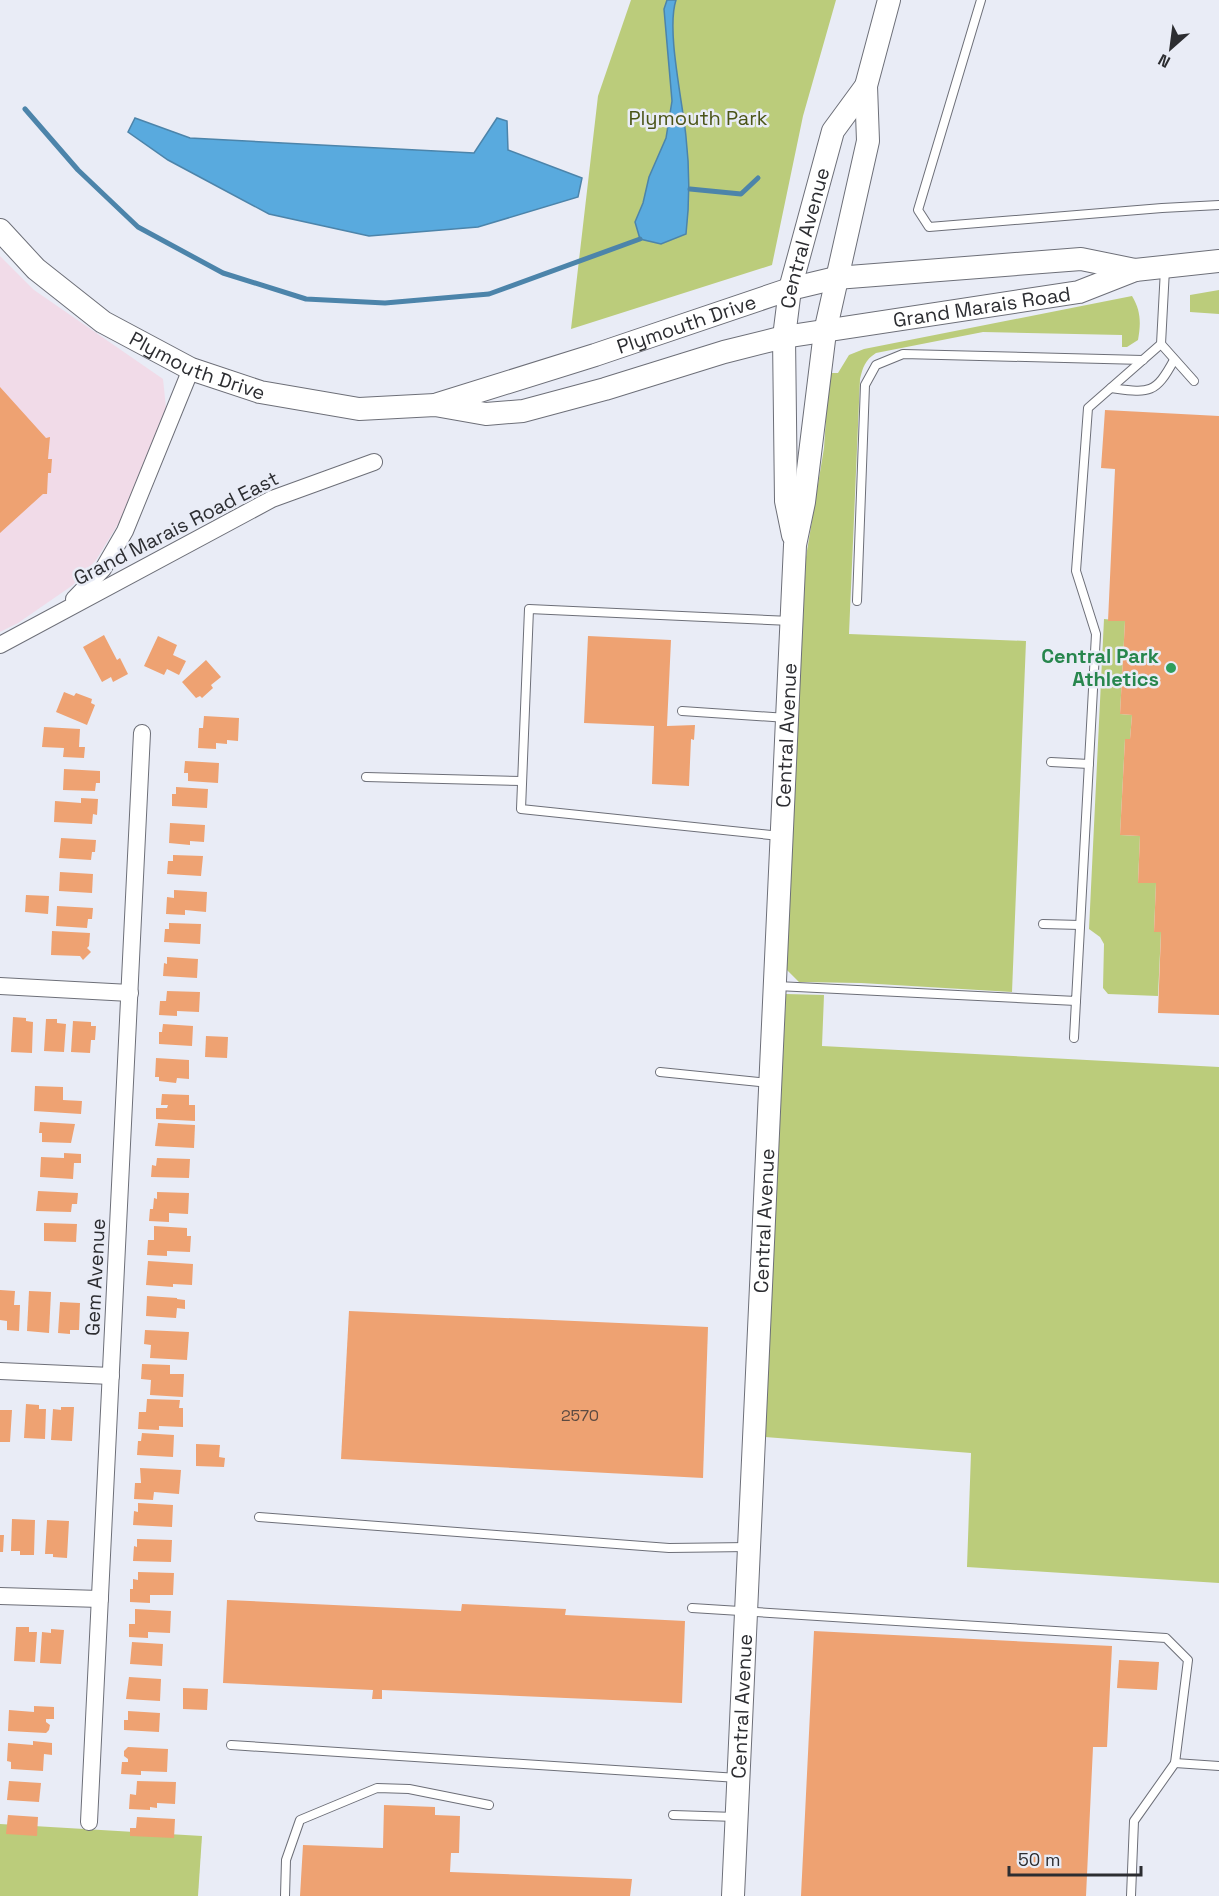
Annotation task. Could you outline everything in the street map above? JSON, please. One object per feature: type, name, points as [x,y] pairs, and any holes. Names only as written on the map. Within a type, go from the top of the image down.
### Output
[{"type":"street","name":"Central Avenue","points":[[733,1896],[795,545],[804,502],[825,332],[868,141],[866,86],[889,0]]},
{"type":"street","name":"Central Avenue","points":[[795,545],[786,501],[784,337],[790,290],[833,131],[866,86]]},
{"type":"street","name":"Plymouth Drive","points":[[0,230],[36,269],[103,322],[191,369],[260,392],[359,409],[435,405],[486,414],[523,411],[605,389],[724,352],[784,337],[825,332]]},
{"type":"street","name":"Grand Marais Road","points":[[836,278],[1082,259],[1135,270]]},
{"type":"street","name":"Grand Marais Road","points":[[825,332],[1078,292],[1135,270],[1219,261]]},
{"type":"street","name":"Plymouth Drive","points":[[435,405],[790,290],[836,278]]},
{"type":"street","name":"Grand Marais Road East","points":[[65,609],[103,569],[125,531],[191,369]]},
{"type":"street","name":"Grand Marais Road East","points":[[0,645],[272,499],[374,462]]},
{"type":"street","name":"Gem Avenue","points":[[89,1822],[142,733]]},
{"type":"street","points":[[0,986],[130,993]]},
{"type":"street","points":[[0,1371],[111,1376]]},
{"type":"street","points":[[0,1596],[100,1599]]},
{"type":"lane","points":[[981,0],[918,210],[929,227],[1219,205]]},
{"type":"lane","points":[[1165,266],[1161,344],[1194,381]]},
{"type":"lane","points":[[1074,1038],[1096,634],[1076,571],[1088,408],[1161,344]]},
{"type":"lane","points":[[857,601],[865,385],[876,365],[903,354],[1143,360]]},
{"type":"lane","points":[[1111,388],[1142,392],[1156,387],[1174,360]]},
{"type":"lane","points":[[782,837],[521,809],[529,609],[792,621]]},
{"type":"lane","points":[[682,711],[787,718]]},
{"type":"lane","points":[[1051,762],[1089,765]]},
{"type":"lane","points":[[366,777],[522,781]]},
{"type":"lane","points":[[1043,924],[1080,925]]},
{"type":"lane","points":[[775,986],[1076,1001]]},
{"type":"lane","points":[[660,1072],[771,1083]]},
{"type":"lane","points":[[259,1517],[669,1548],[749,1547]]},
{"type":"lane","points":[[692,1608],[1166,1638],[1188,1660],[1175,1762],[1134,1821],[1131,1896]]},
{"type":"lane","points":[[231,1745],[739,1778]]},
{"type":"lane","points":[[1175,1762],[1219,1766]]},
{"type":"lane","points":[[285,1896],[286,1860],[300,1820],[377,1788],[409,1789],[489,1805]]},
{"type":"lane","points":[[673,1815],[737,1817]]},
{"type":"shaded area","points":[[0,256],[34,290],[163,379],[166,408],[123,516],[96,560],[73,585],[18,623],[0,632]]},
{"type":"green space","name":"Plymouth Park","points":[[631,0],[836,0],[803,116],[772,265],[571,329],[598,96]]},
{"type":"green space","points":[[1219,290],[1219,314],[1190,312],[1190,295]]},
{"type":"green space","points":[[1132,296],[1139,312],[1140,328],[1138,340],[1127,347],[1122,347],[1122,335],[983,332],[876,353],[865,364],[860,379],[849,634],[1026,641],[1012,992],[861,983],[799,982],[786,969],[806,557],[824,448],[829,373],[838,373],[849,355],[864,349]]},
{"type":"green space","points":[[1104,619],[1125,621],[1120,714],[1132,715],[1130,739],[1125,739],[1120,835],[1140,836],[1138,882],[1156,883],[1154,931],[1161,932],[1158,996],[1108,994],[1103,988],[1104,944],[1100,937],[1089,929]]},
{"type":"green space","points":[[786,994],[824,995],[822,1046],[1219,1067],[1219,1583],[967,1567],[971,1453],[765,1437]]},
{"type":"green space","points":[[0,1824],[202,1836],[198,1896],[0,1896]]},
{"type":"water","points":[[667,0],[676,0],[673,13],[674,48],[687,150],[689,197],[686,234],[661,244],[640,239],[635,222],[643,203],[649,177],[666,138],[672,101],[664,9]]},
{"type":"water","points":[[135,118],[190,138],[474,153],[497,118],[507,121],[508,150],[582,178],[578,197],[478,227],[369,236],[269,214],[168,160],[128,132]]},
{"type":"building","points":[[0,387],[46,438],[50,437],[48,459],[52,459],[51,473],[48,473],[47,494],[43,494],[0,533]]},
{"type":"building","name":"Central Park Athletics","points":[[1105,410],[1219,416],[1219,1015],[1158,1013],[1161,932],[1154,932],[1156,883],[1138,883],[1140,836],[1120,835],[1125,739],[1130,739],[1132,715],[1120,714],[1125,621],[1108,621],[1115,469],[1101,468]]},
{"type":"building","points":[[104,635],[117,660],[120,658],[128,674],[113,682],[111,677],[102,682],[83,647]]},
{"type":"building","points":[[158,636],[177,645],[173,655],[186,661],[179,675],[167,669],[164,675],[144,666]]},
{"type":"building","points":[[588,636],[671,640],[667,726],[695,725],[694,740],[691,739],[689,786],[652,784],[654,726],[584,723]]},
{"type":"building","points":[[206,660],[221,677],[211,685],[213,688],[202,698],[200,696],[196,698],[182,682]]},
{"type":"building","points":[[64,692],[74,696],[76,693],[92,699],[91,703],[95,705],[87,725],[56,712]]},
{"type":"building","points":[[204,716],[239,718],[238,741],[227,740],[227,744],[216,743],[216,749],[198,748],[199,728],[203,728]]},
{"type":"building","points":[[44,727],[80,729],[79,747],[85,747],[84,758],[63,757],[64,748],[42,747]]},
{"type":"building","points":[[185,761],[219,763],[218,783],[188,781],[188,773],[184,773]]},
{"type":"building","points":[[64,769],[100,771],[100,783],[96,783],[95,791],[63,790]]},
{"type":"building","points":[[176,787],[208,789],[207,808],[172,806],[172,794],[176,794]]},
{"type":"building","points":[[81,798],[98,799],[97,815],[93,814],[92,824],[54,822],[55,801],[81,803]]},
{"type":"building","points":[[170,823],[205,825],[204,842],[190,841],[190,845],[169,843]]},
{"type":"building","points":[[61,838],[96,840],[95,852],[92,852],[91,860],[59,858]]},
{"type":"building","points":[[173,855],[203,856],[201,876],[167,874],[168,861],[173,861]]},
{"type":"building","points":[[60,872],[93,874],[92,893],[59,891]]},
{"type":"building","points":[[174,890],[207,892],[206,912],[185,910],[185,915],[166,914],[167,897],[174,898]]},
{"type":"building","points":[[26,895],[49,896],[48,914],[25,912]]},
{"type":"building","points":[[57,906],[93,908],[92,919],[88,919],[87,928],[56,926]]},
{"type":"building","points":[[169,923],[201,924],[200,944],[164,942],[165,929],[169,929]]},
{"type":"building","points":[[52,931],[90,933],[87,948],[91,952],[83,960],[80,956],[51,955]]},
{"type":"building","points":[[167,957],[198,959],[197,978],[163,976]]},
{"type":"building","points":[[167,991],[200,992],[199,1012],[177,1011],[177,1016],[159,1015],[160,1001],[166,1001]]},
{"type":"building","points":[[13,1017],[26,1018],[26,1021],[33,1022],[32,1053],[11,1052]]},
{"type":"building","points":[[46,1019],[57,1019],[57,1023],[66,1024],[64,1052],[44,1051]]},
{"type":"building","points":[[73,1021],[91,1022],[91,1026],[96,1026],[95,1040],[91,1040],[90,1053],[71,1052]]},
{"type":"building","points":[[163,1024],[193,1026],[192,1046],[159,1044],[159,1032],[162,1032]]},
{"type":"building","points":[[206,1036],[228,1037],[227,1058],[205,1057]]},
{"type":"building","points":[[156,1058],[189,1060],[189,1079],[177,1078],[176,1083],[159,1081],[159,1077],[155,1077]]},
{"type":"building","points":[[35,1086],[63,1087],[63,1100],[82,1101],[81,1114],[34,1111]]},
{"type":"building","points":[[162,1094],[189,1095],[189,1105],[195,1105],[195,1121],[156,1119],[156,1108],[167,1108],[168,1105],[161,1105]]},
{"type":"building","points":[[40,1122],[75,1124],[71,1143],[42,1142],[42,1133],[39,1133]]},
{"type":"building","points":[[158,1123],[195,1125],[194,1148],[155,1146]]},
{"type":"building","points":[[64,1153],[81,1154],[81,1163],[74,1163],[73,1179],[40,1177],[41,1157],[64,1158]]},
{"type":"building","points":[[157,1158],[190,1159],[189,1178],[151,1177],[152,1165],[156,1166]]},
{"type":"building","points":[[38,1191],[78,1193],[77,1204],[72,1204],[71,1212],[36,1211]]},
{"type":"building","points":[[157,1192],[189,1193],[188,1214],[169,1213],[169,1222],[149,1221],[150,1209],[153,1209]]},
{"type":"building","points":[[44,1223],[77,1224],[76,1242],[44,1241]]},
{"type":"building","points":[[154,1226],[187,1228],[187,1236],[191,1236],[190,1252],[167,1251],[167,1256],[147,1255],[148,1240],[154,1240]]},
{"type":"building","points":[[148,1261],[193,1264],[192,1285],[173,1284],[173,1287],[146,1285]]},
{"type":"building","points":[[0,1290],[15,1291],[14,1305],[20,1305],[19,1331],[7,1330],[7,1321],[0,1320]]},
{"type":"building","points":[[29,1291],[51,1292],[49,1333],[27,1331]]},
{"type":"building","points":[[147,1296],[185,1300],[185,1309],[177,1308],[176,1318],[146,1316]]},
{"type":"building","points":[[60,1302],[80,1303],[79,1330],[70,1330],[70,1334],[58,1333]]},
{"type":"building","points":[[349,1311],[708,1327],[703,1478],[341,1459]]},
{"type":"building","points":[[145,1330],[189,1332],[187,1360],[150,1358],[151,1345],[144,1344]]},
{"type":"building","points":[[142,1364],[170,1365],[170,1374],[184,1374],[183,1397],[150,1395],[151,1380],[141,1379]]},
{"type":"building","points":[[147,1399],[180,1400],[179,1408],[183,1408],[183,1427],[159,1426],[159,1430],[138,1429],[139,1412],[146,1412]]},
{"type":"building","points":[[26,1404],[39,1405],[39,1409],[46,1409],[45,1439],[24,1438]]},
{"type":"building","points":[[61,1407],[74,1407],[72,1441],[51,1440],[53,1409],[61,1410]]},
{"type":"building","points":[[0,1410],[12,1410],[10,1442],[0,1442]]},
{"type":"building","points":[[142,1433],[174,1435],[173,1457],[137,1455],[138,1441],[141,1441]]},
{"type":"building","points":[[196,1444],[220,1445],[219,1457],[225,1458],[224,1467],[196,1466]]},
{"type":"building","points":[[140,1468],[181,1470],[179,1494],[154,1492],[153,1500],[134,1499],[135,1483],[141,1483]]},
{"type":"building","points":[[138,1503],[173,1505],[172,1527],[133,1525],[134,1511],[138,1512]]},
{"type":"building","points":[[12,1519],[35,1520],[34,1555],[20,1555],[20,1551],[11,1551]]},
{"type":"building","points":[[47,1520],[69,1521],[67,1558],[45,1554]]},
{"type":"building","points":[[0,1535],[4,1535],[3,1552],[0,1552]]},
{"type":"building","points":[[137,1539],[172,1540],[171,1562],[133,1561]]},
{"type":"building","points":[[138,1572],[174,1573],[173,1595],[150,1595],[150,1603],[130,1602],[130,1589],[133,1589],[133,1579],[138,1580]]},
{"type":"building","points":[[227,1600],[461,1611],[462,1604],[566,1609],[565,1615],[685,1621],[682,1703],[382,1690],[382,1699],[372,1699],[373,1690],[223,1683]]},
{"type":"building","points":[[135,1609],[171,1611],[170,1633],[148,1632],[148,1638],[129,1637],[129,1624],[135,1624]]},
{"type":"building","points":[[16,1627],[29,1627],[29,1632],[37,1632],[35,1662],[14,1661]]},
{"type":"building","points":[[51,1629],[64,1630],[61,1664],[40,1663],[42,1632],[51,1633]]},
{"type":"building","points":[[814,1631],[1112,1646],[1107,1747],[1093,1747],[1086,1896],[801,1896]]},
{"type":"building","points":[[132,1642],[163,1644],[162,1666],[130,1664]]},
{"type":"building","points":[[1119,1660],[1159,1662],[1157,1690],[1117,1688]]},
{"type":"building","points":[[129,1677],[161,1679],[160,1701],[126,1699]]},
{"type":"building","points":[[183,1688],[208,1689],[207,1710],[183,1709]]},
{"type":"building","points":[[34,1706],[54,1707],[54,1719],[46,1719],[50,1725],[46,1733],[8,1731],[9,1710],[34,1712]]},
{"type":"building","points":[[128,1711],[160,1713],[159,1732],[124,1730],[124,1720],[128,1720]]},
{"type":"building","points":[[33,1741],[52,1743],[52,1755],[44,1754],[43,1771],[11,1769],[11,1762],[7,1761],[8,1743],[33,1745]]},
{"type":"building","points":[[128,1747],[168,1749],[167,1772],[141,1771],[141,1775],[121,1774],[122,1762],[128,1762],[124,1751]]},
{"type":"building","points":[[9,1781],[41,1783],[39,1802],[7,1800]]},
{"type":"building","points":[[137,1781],[176,1782],[175,1804],[157,1803],[157,1808],[150,1807],[150,1810],[129,1809],[130,1794],[136,1795]]},
{"type":"building","points":[[384,1805],[435,1807],[435,1815],[460,1816],[459,1853],[451,1853],[450,1872],[632,1879],[630,1896],[300,1896],[303,1845],[383,1848]]},
{"type":"building","points":[[8,1815],[38,1817],[37,1836],[6,1834]]},
{"type":"building","points":[[137,1817],[175,1819],[174,1838],[130,1836],[130,1828],[136,1828]]},
{"type":"waterway","points":[[25,109],[78,170],[138,227],[223,273],[306,299],[385,303],[489,294],[640,239]]},
{"type":"waterway","points":[[690,189],[741,194],[758,178]]},
{"type":"place","name":"Central Park Athletics","points":[[1171,668]]}]
